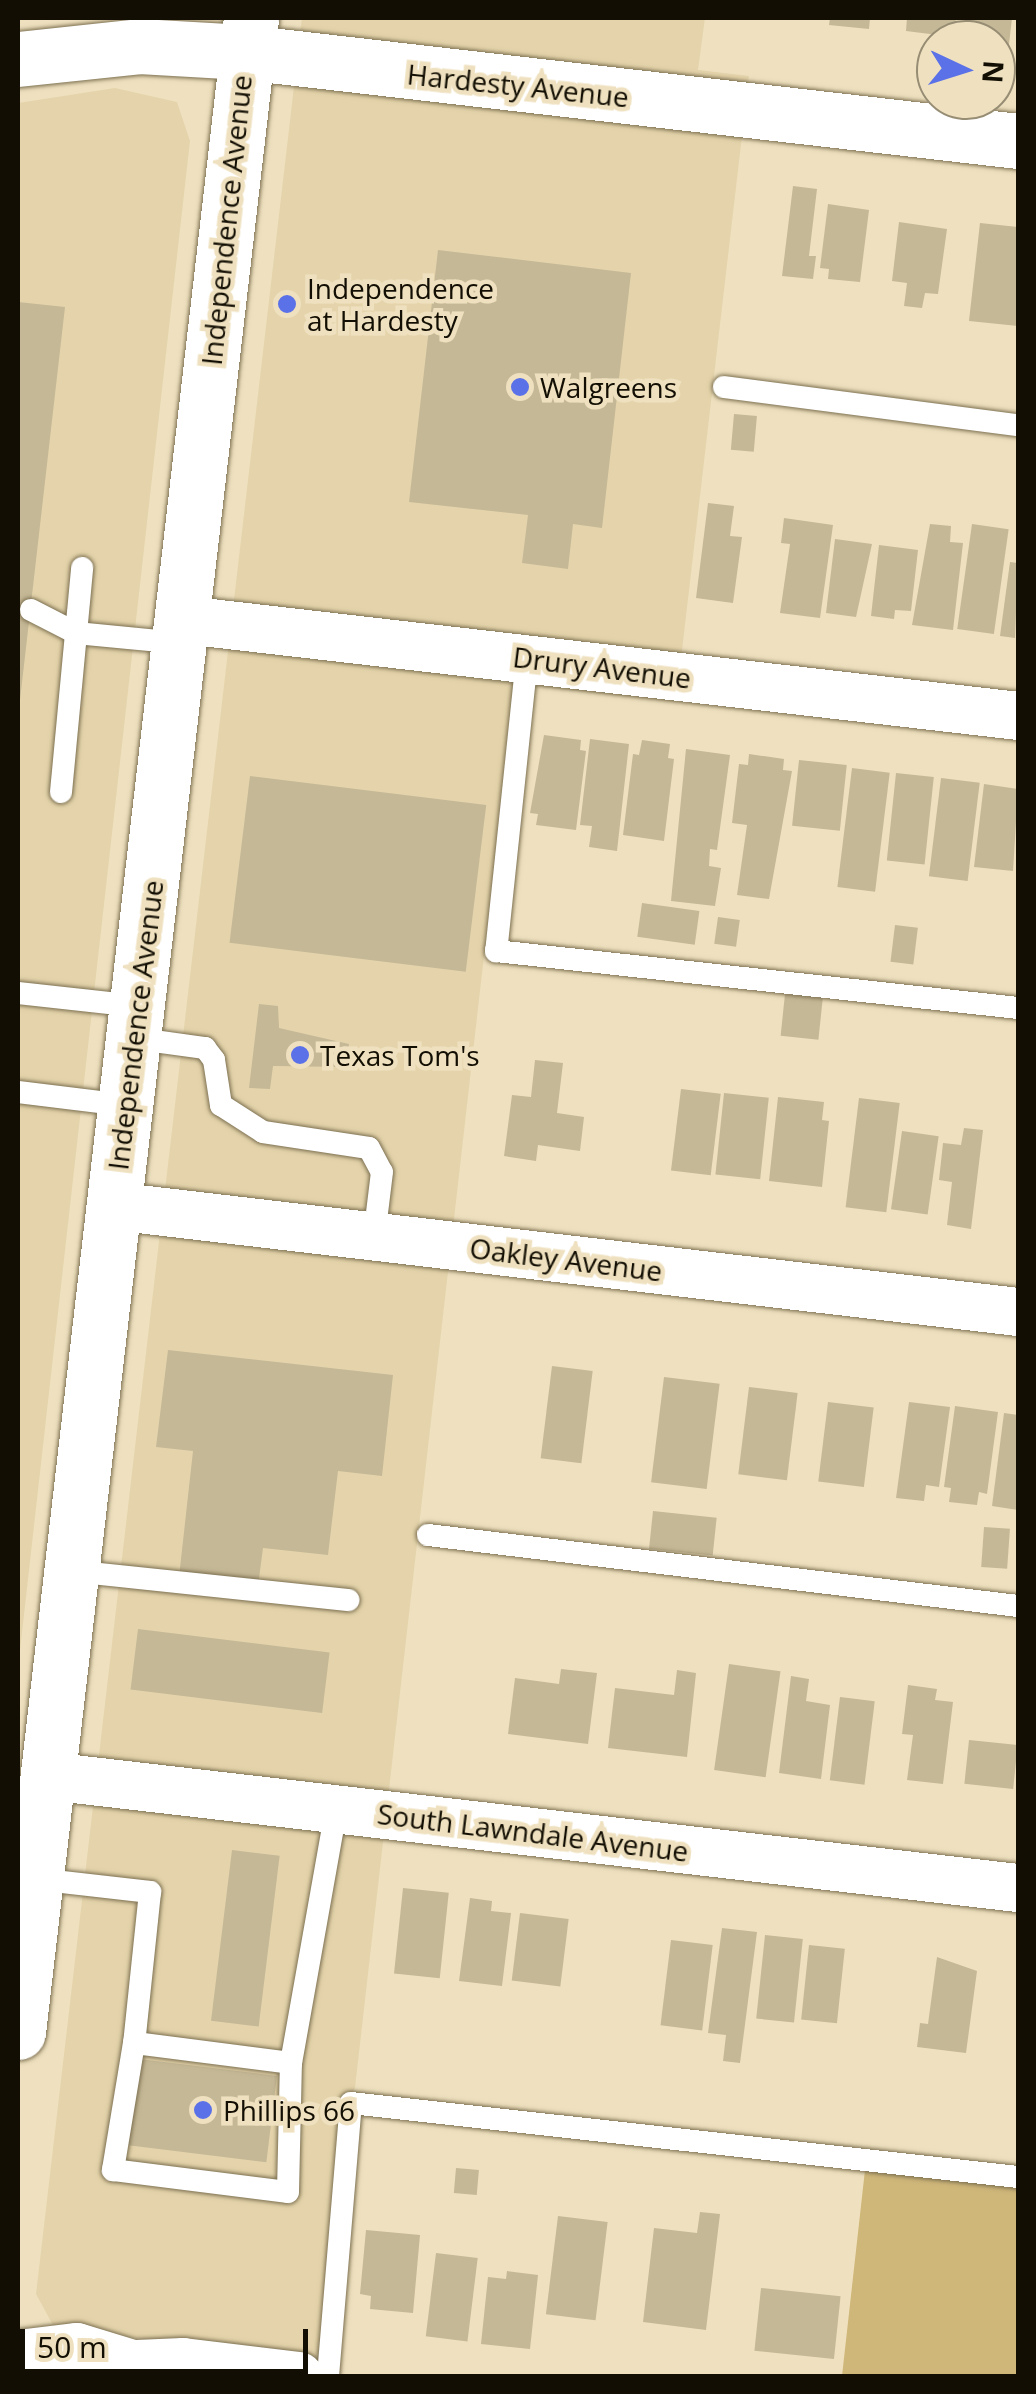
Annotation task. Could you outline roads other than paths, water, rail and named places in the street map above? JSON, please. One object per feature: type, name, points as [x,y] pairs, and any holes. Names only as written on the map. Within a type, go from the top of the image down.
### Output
[{"type":"main road","name":"Hardesty Avenue","points":[[18,60],[248,35],[1018,141]]},
{"type":"main road","name":"Independence Avenue","points":[[18,2032],[124,1105],[184,632],[248,35]]},
{"type":"main road","points":[[18,2358],[76,2350],[149,2370]]},
{"type":"street","name":"Drury Avenue","points":[[184,632],[527,658],[1018,716]]},
{"type":"street","name":"Oakley Avenue","points":[[113,1206],[1018,1312]]},
{"type":"street","name":"South Lawndale Avenue","points":[[48,1776],[1018,1888]]},
{"type":"street","points":[[149,2370],[183,2362],[298,2376]]},
{"type":"lane","points":[[724,387],[1018,425]]},
{"type":"lane","points":[[61,792],[82,568]]},
{"type":"lane","points":[[30,610],[76,634],[184,632]]},
{"type":"lane","points":[[527,658],[496,951],[1018,1008]]},
{"type":"lane","points":[[18,993],[134,1022],[205,1048],[214,1060],[221,1105],[263,1132],[369,1148],[382,1172],[374,1237]]},
{"type":"lane","points":[[18,1092],[124,1105]]},
{"type":"lane","points":[[428,1535],[1018,1606]]},
{"type":"lane","points":[[72,1571],[348,1600]]},
{"type":"lane","points":[[36,1878],[150,1892],[134,2043],[114,2170],[288,2192],[291,2063],[336,1810]]},
{"type":"lane","points":[[134,2043],[291,2063]]},
{"type":"lane","points":[[328,2376],[351,2103],[1018,2176]]},
{"type":"place","name":"Independence at Hardesty","points":[[287,304]]},
{"type":"place","name":"Walgreens","points":[[520,387]]},
{"type":"place","name":"Texas Tom's","points":[[300,1055]]},
{"type":"place","name":"Phillips 66","points":[[203,2110]]}]
